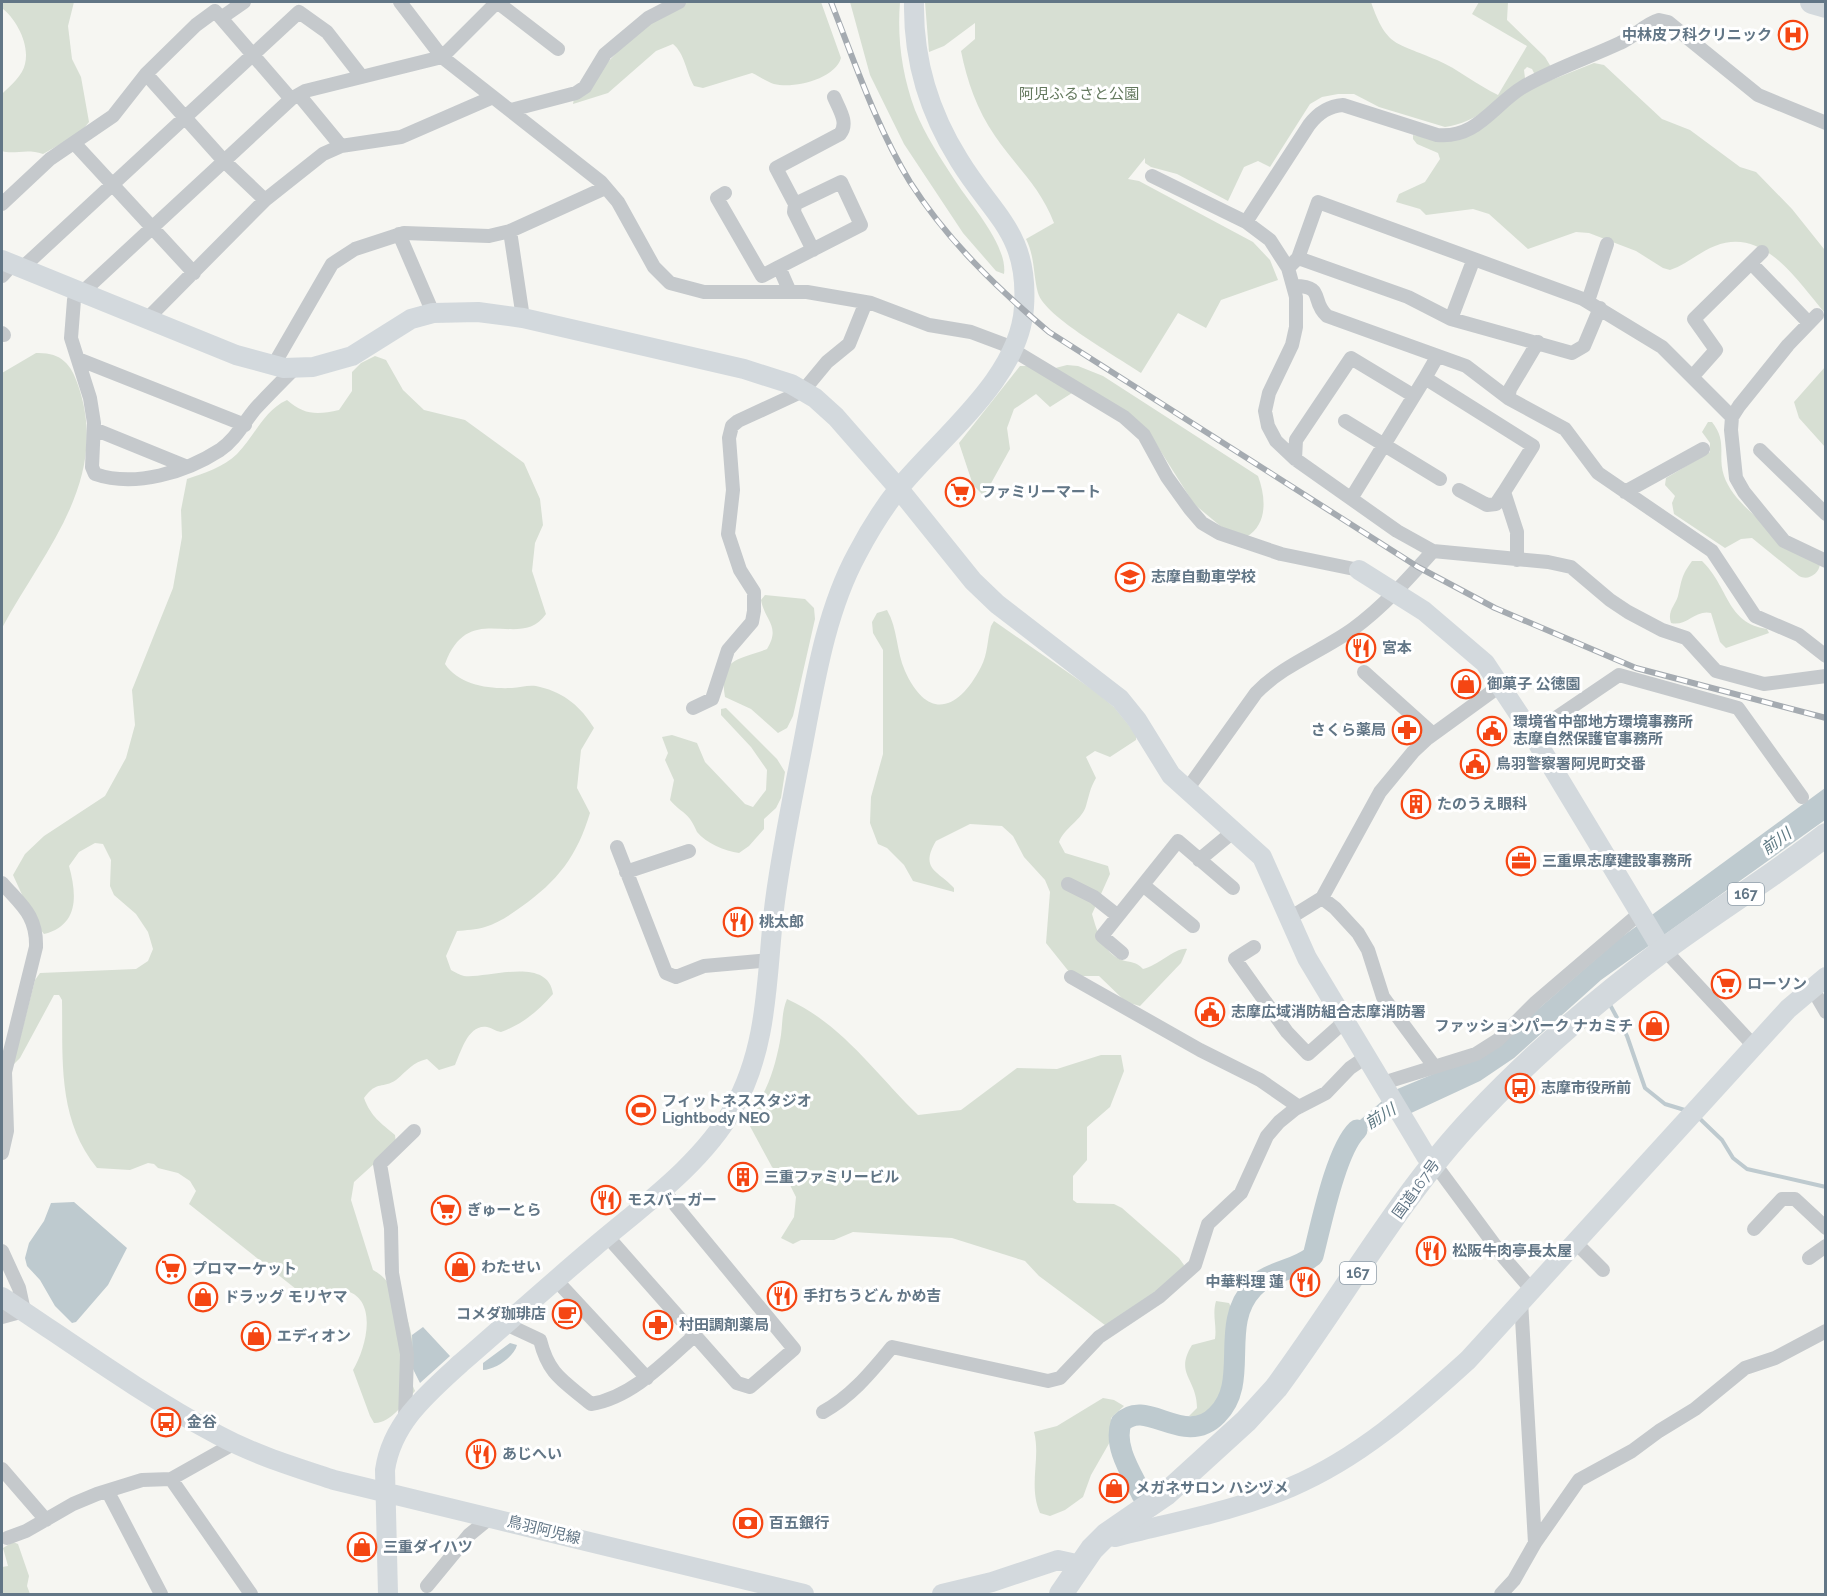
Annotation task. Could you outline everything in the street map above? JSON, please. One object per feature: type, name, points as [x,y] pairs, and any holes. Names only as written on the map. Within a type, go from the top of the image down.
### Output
[{"type":"highway","points":[[1812,2],[1826,6]]},
{"type":"highway","name":"国道167号","points":[[1061,1594],[1080,1565],[1106,1534],[1167,1493],[1246,1421],[1276,1388],[1434,1163],[1474,1116],[1536,1056],[1660,946],[1826,835]]},
{"type":"street","points":[[221,18],[244,2]]},
{"type":"street","points":[[400,2],[442,57],[511,110],[605,188],[618,202],[654,267],[670,283],[704,292],[807,292],[866,302],[929,325],[971,332],[1003,344],[1124,417],[1144,435],[1167,477],[1202,523],[1219,533],[1281,555],[1359,570],[1424,611],[1469,647],[1502,685],[1660,946],[1754,1046]]},
{"type":"street","points":[[295,368],[220,450],[185,466],[136,480],[107,478],[96,474],[92,467],[94,429],[90,398],[71,338],[74,300],[80,292],[295,97],[442,57],[497,2],[558,49]]},
{"type":"street","points":[[511,110],[576,93],[585,87],[605,54],[648,18],[679,2]]},
{"type":"street","points":[[388,1594],[386,1491],[388,1451],[405,1420],[422,1398],[662,1189],[718,1132],[733,1109],[749,1076],[764,1021],[775,902],[815,681],[844,581],[857,554],[899,489],[980,398],[1003,366],[1021,329],[1025,290],[1021,258],[1014,238],[1003,219],[960,162],[929,99],[918,52],[914,2]]},
{"type":"street","points":[[2,204],[50,159],[113,116],[146,74],[196,25],[215,11],[252,54],[341,146]]},
{"type":"street","points":[[9,268],[110,184],[299,12],[327,32],[362,77]]},
{"type":"street","points":[[1246,222],[1309,125],[1316,116],[1328,109],[1343,105],[1437,135],[1449,136],[1466,132],[1482,122],[1503,101],[1523,87],[1622,42],[1659,20],[1668,22],[1758,95],[1826,123]]},
{"type":"street","points":[[146,74],[224,161],[265,200]]},
{"type":"street","points":[[147,319],[265,200],[323,154],[341,146],[400,137],[493,97]]},
{"type":"street","points":[[813,250],[794,212],[795,204],[776,168],[840,134],[845,122],[834,97]]},
{"type":"street","points":[[75,144],[194,273]]},
{"type":"street","points":[[1152,176],[1246,222],[1270,240],[1293,263],[1408,297],[1451,319],[1572,353],[1584,346],[1607,244]]},
{"type":"street","points":[[725,193],[717,198],[762,276],[861,225],[841,182],[795,204]]},
{"type":"street","points":[[273,366],[332,264],[355,249],[399,234],[489,236],[510,231],[605,188]]},
{"type":"street","points":[[1732,417],[1662,346],[1594,305],[1318,202],[1293,263],[1297,310],[1292,345],[1269,393],[1265,411],[1268,426],[1276,441],[1295,459],[1352,497],[1397,531],[1433,551],[1571,567],[1628,612],[1662,630],[1686,638],[1716,671],[1764,684],[1826,676]]},
{"type":"street","points":[[510,231],[523,318]]},
{"type":"street","points":[[399,234],[433,312]]},
{"type":"street","points":[[1692,377],[1716,350],[1694,319],[1762,252]]},
{"type":"street","points":[[1451,319],[1473,261]]},
{"type":"street","points":[[1751,263],[1813,319],[1732,417],[1731,454],[1736,478],[1744,492],[1784,541],[1826,561]]},
{"type":"street","points":[[779,267],[790,292]]},
{"type":"street","points":[[9,268],[80,292],[236,355],[273,366],[295,368],[343,360],[411,319],[433,312],[466,311],[523,318],[744,369],[803,391],[836,417],[899,489],[973,581],[997,604],[1120,699],[1137,720],[1171,776],[1250,844],[1269,868],[1288,919],[1344,1022],[1405,1120],[1505,1259],[1526,1295],[1535,1542]]},
{"type":"street","points":[[1294,286],[1312,288],[1327,316],[1370,329],[1437,357],[1466,366],[1479,373],[1508,398],[1565,429],[1598,473],[1654,509],[1712,551],[1755,616],[1799,635],[1826,656]]},
{"type":"street","points":[[693,708],[712,699],[729,650],[752,622],[754,611],[754,592],[740,570],[728,534],[733,490],[729,438],[732,426],[738,421],[803,391],[827,362],[849,344],[866,302]]},
{"type":"street","points":[[1508,398],[1510,388],[1538,342]]},
{"type":"street","points":[[1352,497],[1437,357]]},
{"type":"street","points":[[1295,459],[1296,440],[1352,358],[1413,396]]},
{"type":"street","points":[[78,359],[244,425]]},
{"type":"street","points":[[1425,378],[1533,446],[1496,504],[1487,505],[1459,490]]},
{"type":"street","points":[[1345,421],[1440,479]]},
{"type":"street","points":[[94,429],[185,466]]},
{"type":"street","points":[[1625,492],[1703,449]]},
{"type":"street","points":[[1760,450],[1826,514]]},
{"type":"street","points":[[1504,492],[1517,532],[1517,560]]},
{"type":"street","points":[[1186,791],[1256,693],[1269,680],[1352,630],[1395,592],[1433,551]]},
{"type":"street","points":[[1364,672],[1434,734]]},
{"type":"street","points":[[1532,734],[1619,675],[1738,708],[1802,797]]},
{"type":"street","points":[[1288,919],[1322,898],[1380,792],[1413,752],[1502,685]]},
{"type":"street","points":[[1199,860],[1234,831]]},
{"type":"street","points":[[1122,953],[1102,936],[1178,841],[1233,888]]},
{"type":"street","points":[[617,847],[664,967],[671,976],[676,977],[704,966],[771,960]]},
{"type":"street","points":[[627,872],[689,851]]},
{"type":"street","points":[[2,883],[30,916],[37,932],[36,947],[3,1075],[7,1131],[2,1153]]},
{"type":"street","points":[[1068,884],[1094,897],[1118,916]]},
{"type":"street","points":[[1143,885],[1193,926]]},
{"type":"street","points":[[1322,898],[1335,908],[1358,933],[1368,950],[1383,997],[1434,1066]]},
{"type":"street","points":[[1384,1086],[1434,1066],[1476,1054],[1498,1040],[1536,1002],[1642,916]]},
{"type":"street","points":[[1254,947],[1235,959],[1287,1032],[1308,1054],[1344,1022]]},
{"type":"street","points":[[1071,977],[1200,1050],[1260,1080],[1299,1107]]},
{"type":"street","points":[[1106,1534],[1115,1537],[1228,1508],[1289,1488],[1319,1474],[1369,1443],[1413,1410],[1468,1360],[1754,1046],[1819,982]]},
{"type":"street","points":[[1819,982],[1826,1012]]},
{"type":"street","points":[[823,1413],[842,1401],[859,1386],[892,1347],[1048,1381],[1060,1378],[1099,1337],[1159,1298],[1195,1265],[1208,1224],[1241,1193],[1267,1136],[1279,1122],[1299,1107],[1326,1093],[1350,1068],[1366,1057]]},
{"type":"street","points":[[405,1420],[407,1354],[392,1273],[391,1228],[380,1164],[414,1131]]},
{"type":"street","points":[[607,1236],[736,1383],[750,1387],[795,1349],[662,1189]]},
{"type":"street","points":[[1754,1229],[1782,1199],[1788,1198],[1795,1199],[1826,1228]]},
{"type":"street","points":[[1574,1241],[1603,1270]]},
{"type":"street","points":[[1809,1258],[1826,1246]]},
{"type":"street","points":[[2,1251],[19,1288],[24,1311],[2,1317]]},
{"type":"street","points":[[556,1280],[646,1378]]},
{"type":"street","name":"鳥羽阿児線","points":[[2,1297],[158,1401],[235,1443],[280,1462],[334,1480],[804,1594]]},
{"type":"street","points":[[506,1324],[540,1340],[545,1361],[552,1372],[591,1404],[604,1402],[646,1378],[694,1336]]},
{"type":"street","points":[[1501,1594],[1514,1580],[1535,1542],[1579,1480],[1632,1451],[1695,1409],[1745,1368],[1775,1358],[1826,1331]]},
{"type":"street","points":[[7,1538],[26,1532],[87,1497],[142,1480],[171,1479],[235,1443]]},
{"type":"street","points":[[2,1468],[46,1520]]},
{"type":"street","points":[[171,1479],[251,1594]]},
{"type":"street","points":[[108,1492],[161,1594]]},
{"type":"street","points":[[427,1586],[469,1535],[491,1517]]},
{"type":"street","points":[[942,1594],[992,1582],[1058,1560],[1080,1565]]},
{"type":"green space","points":[[2,2],[74,2],[68,26],[72,59],[81,77],[89,122],[80,133],[43,154],[2,151],[2,94],[22,72],[26,56],[21,33],[2,8]]},
{"type":"green space","points":[[682,2],[821,2],[841,58],[831,72],[802,84],[774,84],[752,73],[703,88],[694,86],[680,53],[673,44],[656,51],[608,93],[573,104],[574,98],[638,30]]},
{"type":"green space","points":[[850,2],[900,2],[899,29],[902,56],[915,110],[939,156],[995,239],[1004,263],[1004,274],[996,271],[963,233],[904,144],[870,75]]},
{"type":"green space","name":"阿児ふるさと公園","points":[[925,2],[1371,2],[1382,28],[1395,42],[1445,64],[1498,95],[1527,46],[1472,14],[1479,2],[1508,2],[1507,20],[1545,57],[1551,67],[1535,75],[1532,69],[1527,67],[1524,70],[1525,78],[1488,108],[1457,125],[1445,127],[1379,107],[1354,94],[1322,97],[1310,104],[1270,167],[1258,161],[1244,167],[1228,201],[1177,174],[1151,167],[1145,163],[1145,158],[1128,179],[1139,181],[1253,242],[1270,260],[1278,280],[1221,300],[1206,328],[1178,313],[1141,373],[1068,325],[1043,303],[1038,293],[1031,252],[1026,239],[1054,223],[1035,187],[989,126],[974,95],[961,51],[975,39],[975,23],[944,46],[929,52]]},
{"type":"green space","points":[[1594,63],[1604,65],[1662,119],[1690,130],[1740,167],[1756,172],[1792,209],[1824,249],[1825,313],[1778,260],[1764,250],[1749,244],[1733,242],[1715,246],[1670,270],[1636,251],[1589,233],[1576,232],[1528,249],[1489,214],[1473,209],[1426,215],[1420,209],[1396,202],[1399,194],[1425,182],[1440,159],[1438,153],[1417,144],[1413,135],[1444,140],[1539,85]]},
{"type":"green space","points":[[36,353],[52,354],[58,357],[72,371],[78,385],[86,420],[86,452],[80,483],[68,513],[2,628],[2,373]]},
{"type":"green space","points":[[375,356],[386,360],[403,390],[424,410],[465,420],[524,463],[540,499],[543,525],[535,543],[532,571],[546,614],[535,624],[523,629],[481,629],[467,634],[455,644],[445,664],[458,677],[475,684],[503,688],[534,686],[557,693],[578,707],[594,728],[581,750],[577,788],[590,813],[572,855],[546,887],[513,913],[485,927],[457,931],[446,956],[451,970],[464,976],[515,972],[540,975],[549,982],[553,994],[530,1016],[509,1029],[501,1032],[480,1027],[475,1030],[466,1040],[455,1065],[439,1070],[427,1059],[422,1060],[391,1083],[376,1087],[364,1098],[373,1115],[395,1135],[396,1144],[354,1182],[351,1200],[373,1270],[383,1277],[393,1289],[407,1318],[413,1350],[413,1365],[409,1377],[415,1391],[386,1420],[374,1423],[353,1370],[362,1350],[367,1325],[362,1302],[355,1295],[338,1289],[301,1293],[189,1204],[196,1191],[190,1181],[178,1173],[148,1163],[130,1170],[97,1168],[84,1149],[69,1109],[63,1066],[62,1000],[59,995],[54,995],[20,1058],[13,1065],[35,980],[40,973],[136,969],[148,961],[153,949],[148,932],[136,914],[114,895],[110,886],[111,860],[103,844],[95,843],[79,852],[69,866],[74,898],[73,908],[64,924],[44,934],[35,923],[13,875],[25,854],[44,836],[105,796],[126,758],[135,725],[132,690],[173,588],[182,537],[181,510],[187,479],[232,459],[272,411],[287,400],[305,411],[324,413],[339,410],[352,391],[352,372],[361,363]]},
{"type":"green space","points":[[1067,365],[1078,366],[1103,376],[1258,476],[1264,501],[1262,518],[1253,532],[1246,537],[1224,529],[1194,504],[1151,436],[1072,393],[1050,407],[1036,394],[1014,409],[1007,428],[1010,449],[984,496],[973,485],[959,443],[1020,366],[1028,366],[1040,372]]},
{"type":"green space","points":[[1825,367],[1825,447],[1799,418],[1794,402]]},
{"type":"green space","points":[[1708,422],[1712,422],[1720,436],[1722,468],[1730,489],[1766,525],[1820,564],[1818,571],[1812,576],[1806,578],[1799,576],[1752,538],[1741,539],[1725,548],[1674,514],[1672,503],[1675,496],[1665,485],[1666,478],[1710,452],[1710,443],[1702,432]]},
{"type":"green space","points":[[1692,561],[1702,561],[1711,571],[1729,602],[1743,620],[1767,629],[1769,633],[1726,648],[1720,642],[1711,613],[1701,613],[1681,623],[1671,623],[1671,612],[1681,582]]},
{"type":"green space","points":[[765,595],[805,599],[814,608],[815,619],[793,716],[787,728],[778,733],[751,709],[725,697],[725,674],[728,667],[740,658],[767,649],[771,641],[773,635],[771,624],[761,600]]},
{"type":"green space","points":[[887,610],[891,617],[905,671],[923,698],[933,703],[943,704],[953,701],[972,682],[983,662],[994,621],[1096,692],[1114,707],[1136,734],[1136,740],[1110,757],[1095,751],[1086,757],[1096,778],[1084,811],[1059,842],[1065,853],[1108,866],[1110,874],[1092,914],[1105,947],[1115,957],[1136,963],[1143,969],[1178,951],[1187,949],[1181,963],[1140,1006],[1126,1002],[1099,976],[1076,976],[1070,973],[1046,943],[1050,892],[1045,880],[1024,857],[1013,836],[1002,826],[970,824],[936,841],[931,851],[930,864],[954,888],[954,892],[913,881],[904,865],[887,848],[878,844],[870,823],[871,797],[883,754],[883,650],[873,633],[872,622],[877,613]]},
{"type":"green space","points":[[726,708],[777,759],[785,772],[781,798],[776,808],[764,819],[764,829],[749,846],[739,853],[705,840],[688,817],[670,800],[674,780],[665,760],[668,753],[662,737],[672,735],[697,743],[705,762],[745,804],[753,807],[766,790],[767,770],[751,747],[721,715],[721,709]]},
{"type":"green space","points":[[787,999],[824,1021],[841,1035],[918,1115],[961,1110],[1017,1068],[1057,1069],[1101,1055],[1121,1055],[1124,1071],[1110,1107],[1087,1127],[1087,1160],[1073,1176],[1073,1200],[1077,1203],[1114,1204],[1122,1208],[1179,1258],[1184,1265],[1182,1273],[1113,1331],[1039,1276],[1025,1261],[952,1238],[853,1232],[834,1240],[801,1240],[793,1244],[781,1238],[794,1217],[796,1197],[789,1183],[772,1167],[745,1117],[759,1102],[772,1072]]},
{"type":"green space","points":[[1216,1301],[1229,1303],[1232,1309],[1227,1376],[1223,1393],[1216,1407],[1205,1415],[1189,1416],[1197,1408],[1185,1363],[1192,1345],[1215,1339]]},
{"type":"green space","points":[[1103,1398],[1114,1400],[1124,1406],[1111,1418],[1111,1440],[1091,1475],[1083,1497],[1065,1510],[1050,1516],[1040,1513],[1035,1493],[1036,1442],[1034,1432],[1057,1426]]},
{"type":"green space","points":[[13,1542],[18,1544],[29,1576],[27,1586],[30,1594],[2,1594],[2,1567],[8,1566],[3,1548]]},
{"type":"water","points":[[1825,788],[1825,820],[1601,980],[1514,1058],[1480,1081],[1409,1114],[1391,1114],[1377,1119],[1356,1139],[1345,1156],[1337,1151],[1346,1132],[1395,1090],[1491,1050],[1619,939]]},
{"type":"water","points":[[74,1202],[127,1248],[108,1285],[76,1322],[72,1323],[55,1306],[40,1280],[27,1266],[25,1258],[29,1243],[44,1221],[51,1203]]},
{"type":"water","points":[[423,1327],[450,1356],[420,1383],[413,1369],[412,1335]]},
{"type":"water","points":[[510,1343],[517,1345],[508,1358],[493,1368],[483,1370],[483,1363]]},
{"type":"waterway","points":[[1609,1003],[1627,1036],[1645,1088],[1665,1104],[1688,1111]]},
{"type":"waterway","points":[[1697,1116],[1722,1140],[1733,1158],[1747,1169],[1826,1187]]},
{"type":"waterway","name":"前川","points":[[1142,1495],[1121,1451],[1119,1432],[1121,1423],[1131,1416],[1142,1415],[1192,1427],[1204,1424],[1217,1415],[1227,1402],[1232,1386],[1237,1319],[1243,1303],[1260,1282],[1313,1256],[1336,1170],[1349,1140],[1357,1130]]},
{"type":"railway","points":[[831,2],[876,117],[910,182],[940,224],[974,262],[1049,332],[1418,567],[1495,608],[1636,668],[1826,718]]},
{"type":"place","name":"中林皮フ科クリニック","points":[[1793,35]]},
{"type":"place","name":"ファミリーマート","points":[[960,492]]},
{"type":"place","name":"志摩自動車学校","points":[[1130,577]]},
{"type":"place","name":"宮本","points":[[1361,648]]},
{"type":"place","name":"御菓子 公徳園","points":[[1466,684]]},
{"type":"place","name":"さくら薬局","points":[[1407,730]]},
{"type":"place","name":"環境省中部地方環境事務所 志摩自然保護官事務所","points":[[1492,731]]},
{"type":"place","name":"鳥羽警察署阿児町交番","points":[[1475,764]]},
{"type":"place","name":"たのうえ眼科","points":[[1416,804]]},
{"type":"place","name":"三重県志摩建設事務所","points":[[1521,861]]},
{"type":"place","name":"桃太郎","points":[[738,922]]},
{"type":"place","name":"ローソン","points":[[1726,984]]},
{"type":"place","name":"志摩広域消防組合志摩消防署","points":[[1210,1012]]},
{"type":"place","name":"ファッションパーク ナカミチ","points":[[1654,1026]]},
{"type":"place","name":"志摩市役所前","points":[[1520,1088]]},
{"type":"place","name":"フィットネススタジオ Lightbody NEO","points":[[641,1110]]},
{"type":"place","name":"三重ファミリービル","points":[[743,1177]]},
{"type":"place","name":"モスバーガー","points":[[606,1200]]},
{"type":"place","name":"ぎゅーとら","points":[[446,1210]]},
{"type":"place","name":"松阪牛肉亭長太屋","points":[[1431,1251]]},
{"type":"place","name":"わたせい","points":[[460,1267]]},
{"type":"place","name":"プロマーケット","points":[[171,1269]]},
{"type":"place","name":"中華料理 蓮","points":[[1305,1282]]},
{"type":"place","name":"手打ちうどん かめ吉","points":[[782,1296]]},
{"type":"place","name":"ドラッグ モリヤマ","points":[[203,1297]]},
{"type":"place","name":"コメダ珈琲店","points":[[567,1314]]},
{"type":"place","name":"村田調剤薬局","points":[[658,1325]]},
{"type":"place","name":"エディオン","points":[[256,1336]]},
{"type":"place","name":"金谷","points":[[166,1422]]},
{"type":"place","name":"あじへい","points":[[481,1454]]},
{"type":"place","name":"メガネサロン ハシヅメ","points":[[1114,1488]]},
{"type":"place","name":"百五銀行","points":[[748,1523]]},
{"type":"place","name":"三重ダイハツ","points":[[362,1547]]}]
